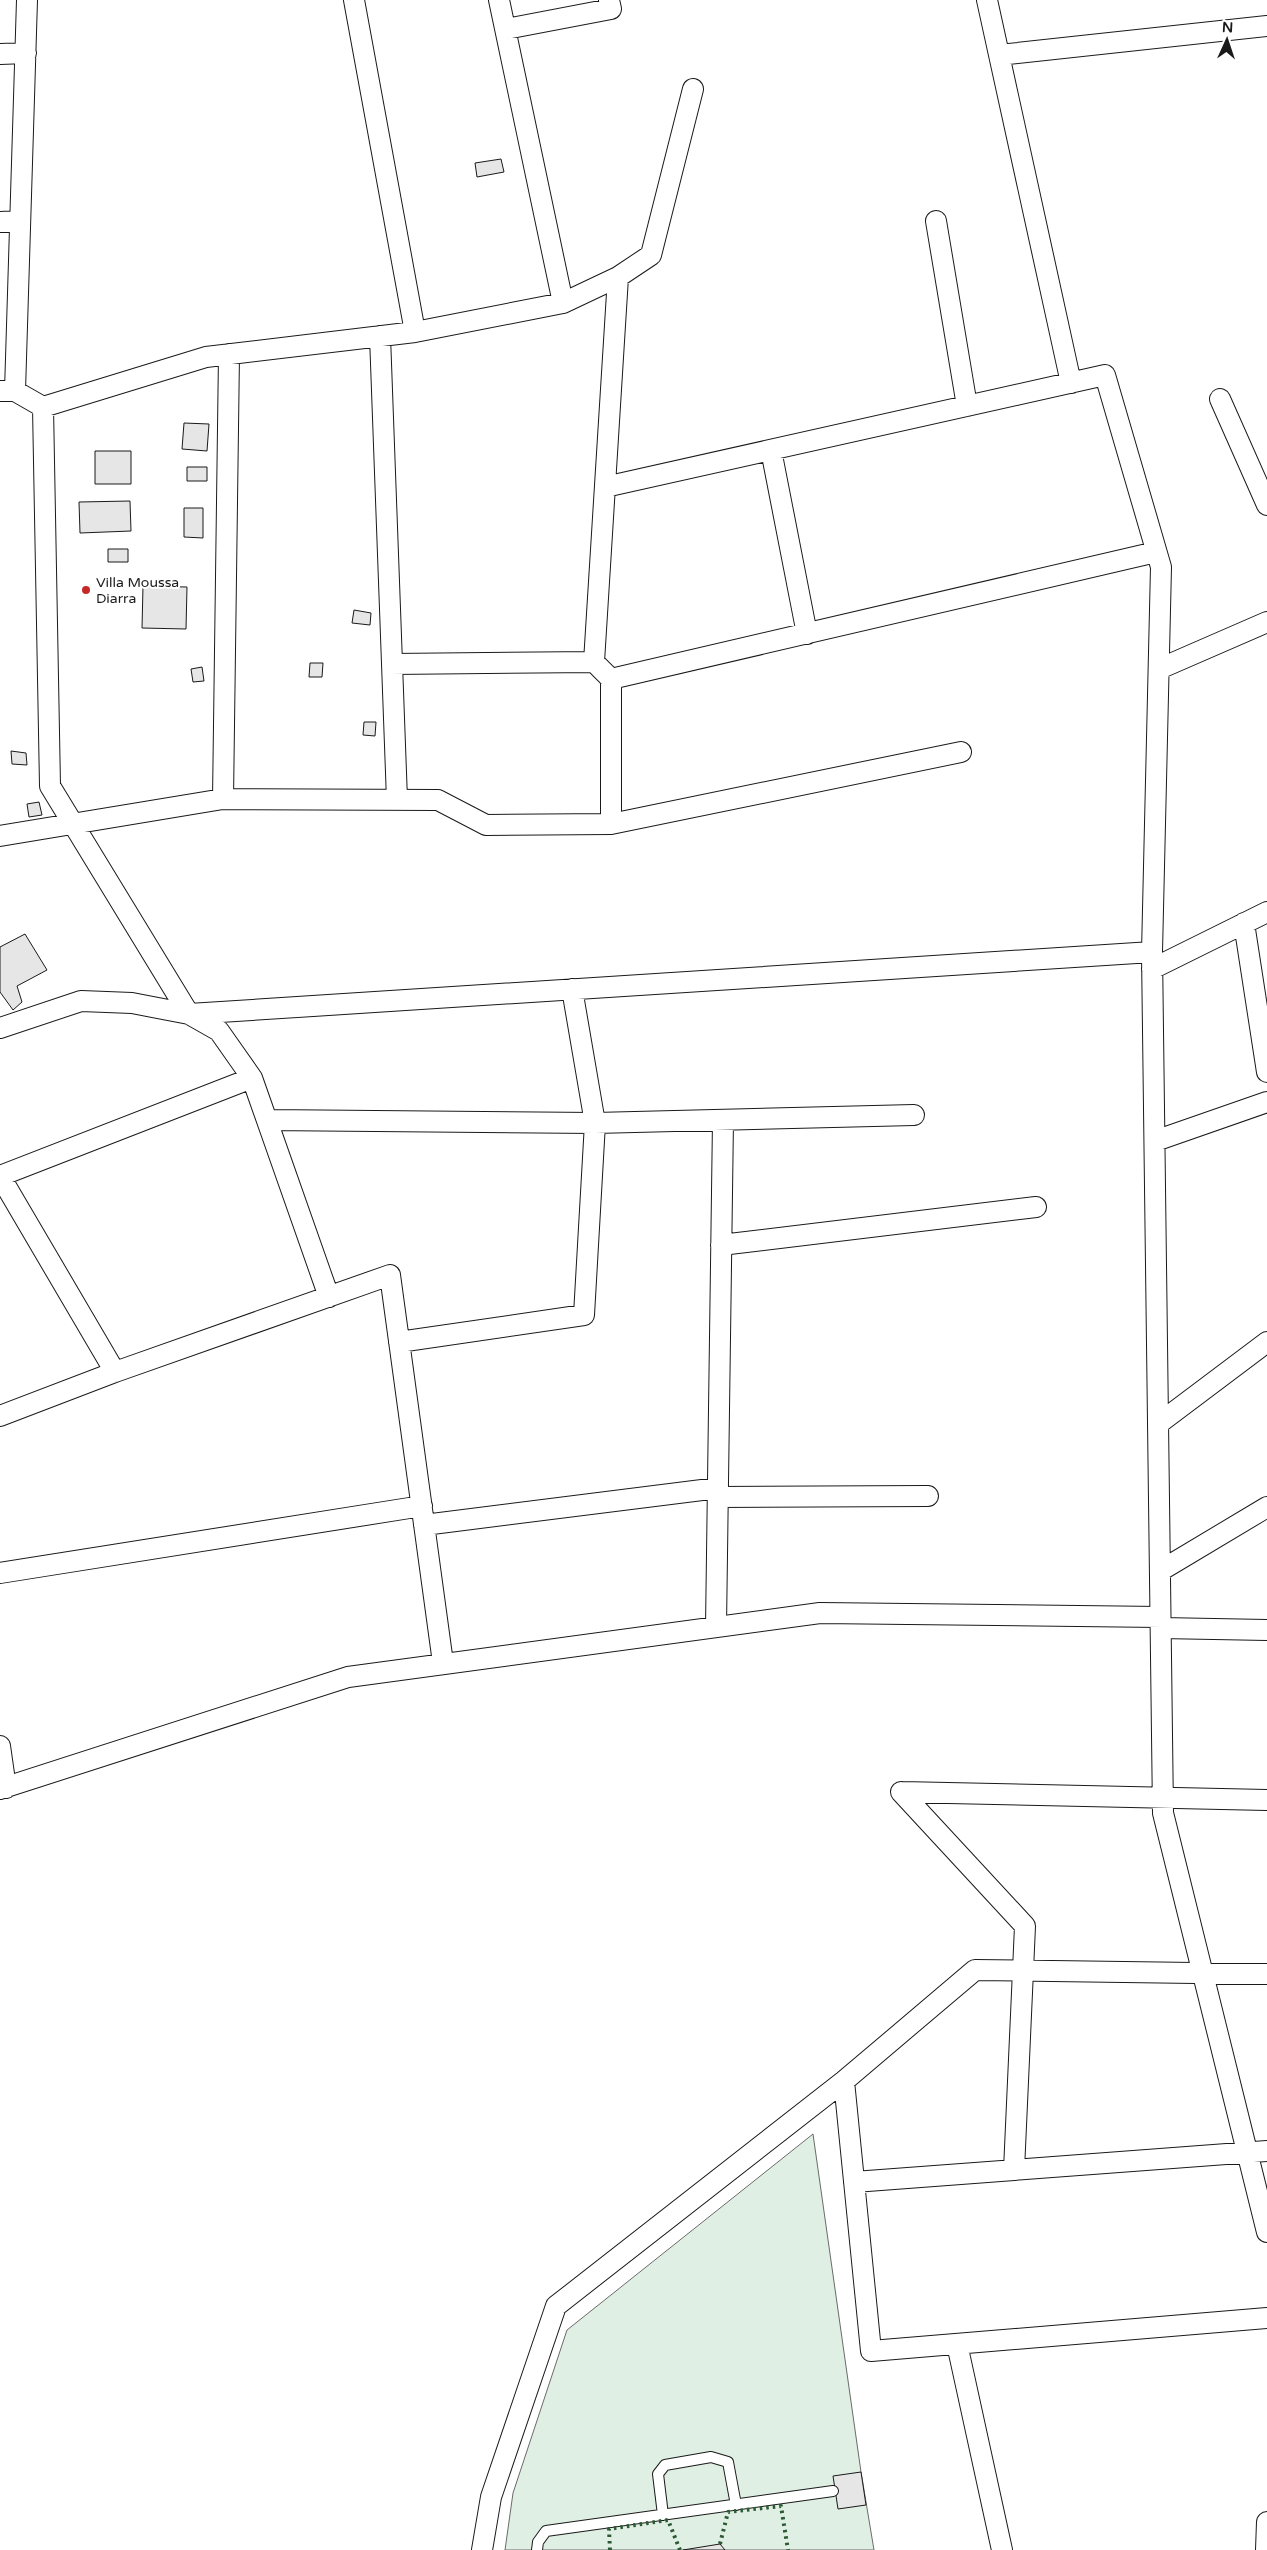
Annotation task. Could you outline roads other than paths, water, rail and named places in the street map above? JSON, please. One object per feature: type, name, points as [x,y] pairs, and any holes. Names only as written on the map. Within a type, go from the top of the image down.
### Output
[{"type":"street","points":[[27,0],[20,221],[7,391],[43,407],[206,357],[415,332],[563,302],[618,277],[650,254],[693,89]]},
{"type":"street","points":[[354,0],[415,332]]},
{"type":"street","points":[[500,0],[563,302]]},
{"type":"street","points":[[506,29],[611,9],[609,0]]},
{"type":"street","points":[[987,0],[1071,383]]},
{"type":"street","points":[[999,54],[1267,26]]},
{"type":"street","points":[[0,54],[26,53]]},
{"type":"street","points":[[0,222],[20,221]]},
{"type":"street","points":[[936,222],[967,406]]},
{"type":"street","points":[[594,662],[618,277]]},
{"type":"street","points":[[380,336],[397,800]]},
{"type":"street","points":[[223,799],[229,354]]},
{"type":"street","points":[[605,487],[1105,375],[1161,567],[1152,961],[1163,1813],[1267,2232]]},
{"type":"street","points":[[1220,399],[1267,505]]},
{"type":"street","points":[[43,407],[50,786],[189,1014],[219,1031],[252,1078],[329,1297]]},
{"type":"street","points":[[771,450],[807,634]]},
{"type":"street","points":[[611,679],[1156,552]]},
{"type":"street","points":[[1158,669],[1267,622]]},
{"type":"street","points":[[392,664],[594,662],[611,679],[611,824]]},
{"type":"street","points":[[0,836],[223,799],[438,800],[486,825],[611,824],[961,752]]},
{"type":"street","points":[[0,1028],[81,1001],[132,1002],[189,1014],[572,989],[1152,961],[1244,924],[1267,912]]},
{"type":"street","points":[[1244,924],[1267,1072]]},
{"type":"street","points":[[399,1342],[584,1315],[595,1122],[572,989]]},
{"type":"street","points":[[115,1372],[0,1176],[252,1078]]},
{"type":"street","points":[[1155,1141],[1267,1102]]},
{"type":"street","points":[[267,1120],[595,1122],[914,1115]]},
{"type":"street","points":[[716,1627],[723,1120]]},
{"type":"street","points":[[721,1245],[1036,1207]]},
{"type":"street","points":[[0,1416],[115,1372],[390,1275],[443,1663]]},
{"type":"street","points":[[1158,1424],[1267,1342]]},
{"type":"street","points":[[0,1573],[423,1515],[718,1492],[928,1496]]},
{"type":"street","points":[[1160,1571],[1267,1507]]},
{"type":"street","points":[[0,1746],[3,1788],[348,1677],[820,1613],[1161,1623],[1267,1630]]},
{"type":"street","points":[[1014,2170],[1025,1926],[900,1792],[1267,1800]]},
{"type":"street","points":[[482,2550],[491,2497],[556,2306],[844,2081],[975,1970],[1267,1974]]},
{"type":"street","points":[[844,2081],[871,2351],[1267,2318]]},
{"type":"street","points":[[854,2182],[1267,2150]]},
{"type":"street","points":[[957,2344],[1002,2550]]},
{"type":"street","points":[[1266,2550],[1267,2522]]},
{"type":"lane","points":[[663,2515],[658,2474],[665,2465],[711,2457],[728,2462],[736,2505]]},
{"type":"lane","points":[[537,2550],[538,2542],[546,2531],[833,2491]]},
{"type":"place","name":"Villa Moussa Diarra","points":[[86,590]]}]
